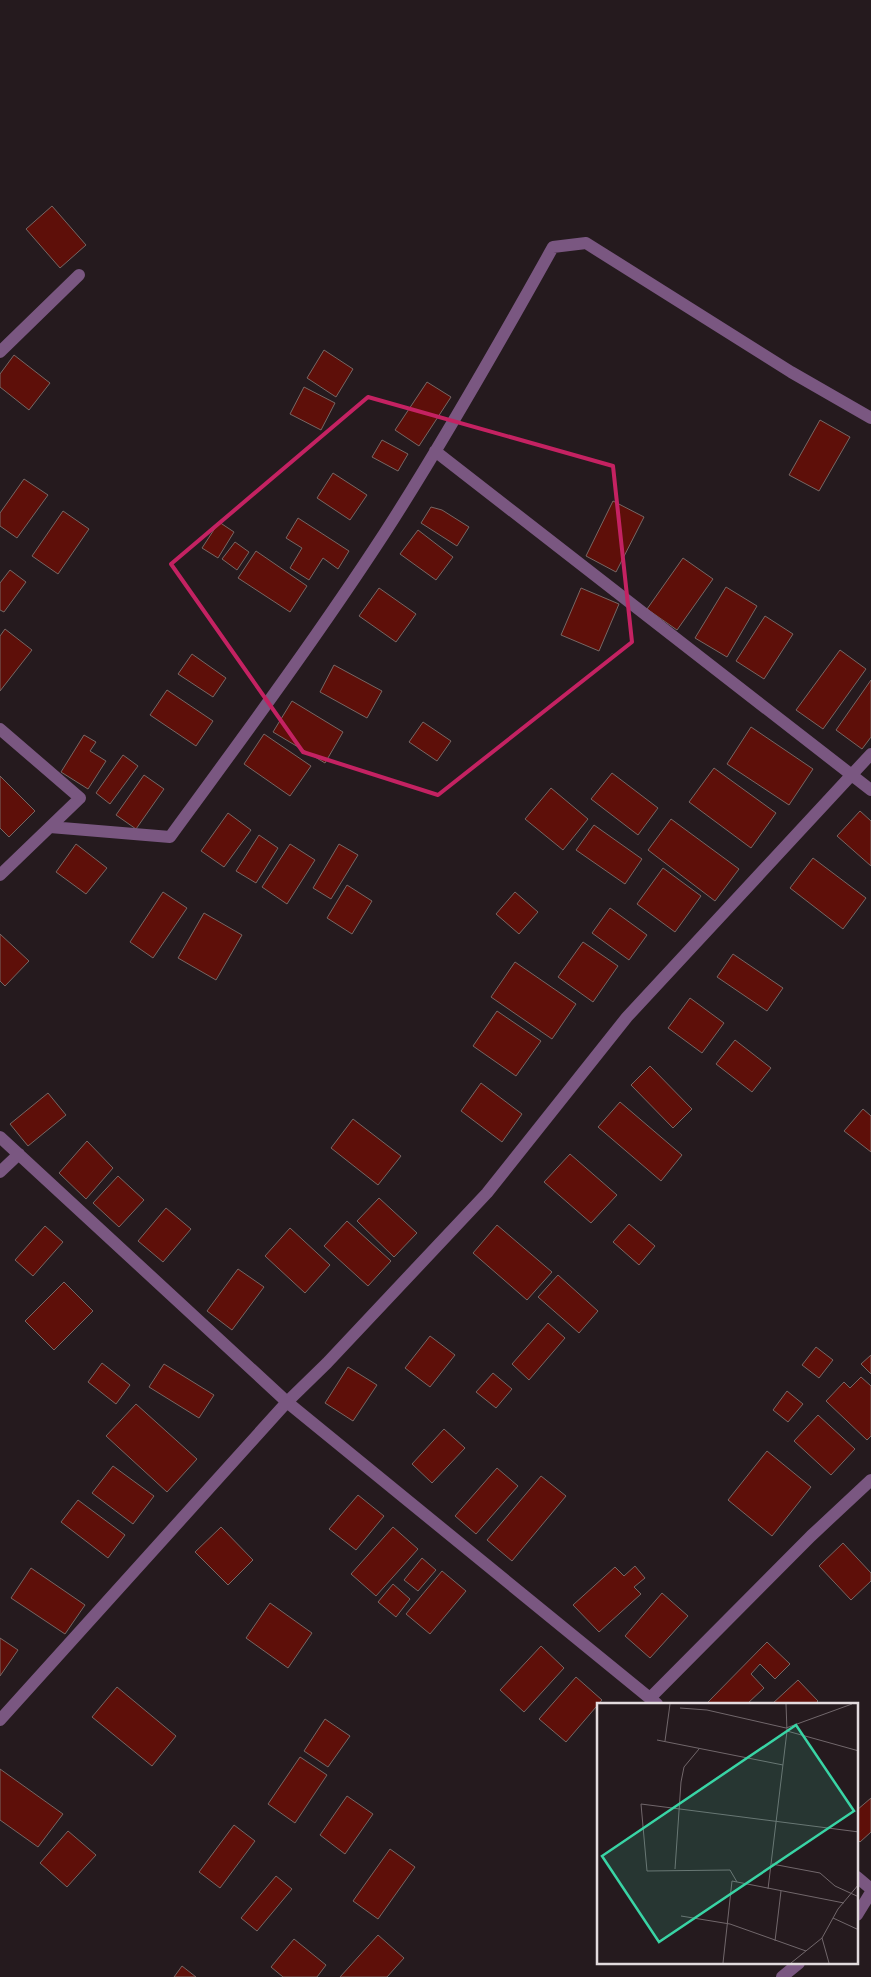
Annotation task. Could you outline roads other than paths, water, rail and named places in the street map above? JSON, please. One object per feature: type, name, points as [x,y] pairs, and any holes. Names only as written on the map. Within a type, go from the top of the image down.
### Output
[{"type":"street","points":[[50,827],[170,837],[260,713],[384,534],[481,376],[552,247],[586,243],[791,372],[871,418]]},
{"type":"street","points":[[0,352],[79,275]]},
{"type":"street","points":[[435,451],[871,790]]},
{"type":"street","points":[[0,729],[80,798],[0,875]]},
{"type":"street","points":[[0,1720],[287,1402],[327,1363],[487,1193],[628,1017],[871,754]]},
{"type":"street","points":[[0,1137],[287,1402],[654,1701],[811,1536],[871,1480]]},
{"type":"street","points":[[0,1172],[19,1154]]},
{"type":"street","points":[[858,1878],[871,1890],[858,1913]]},
{"type":"street","points":[[782,1977],[798,1964]]}]
